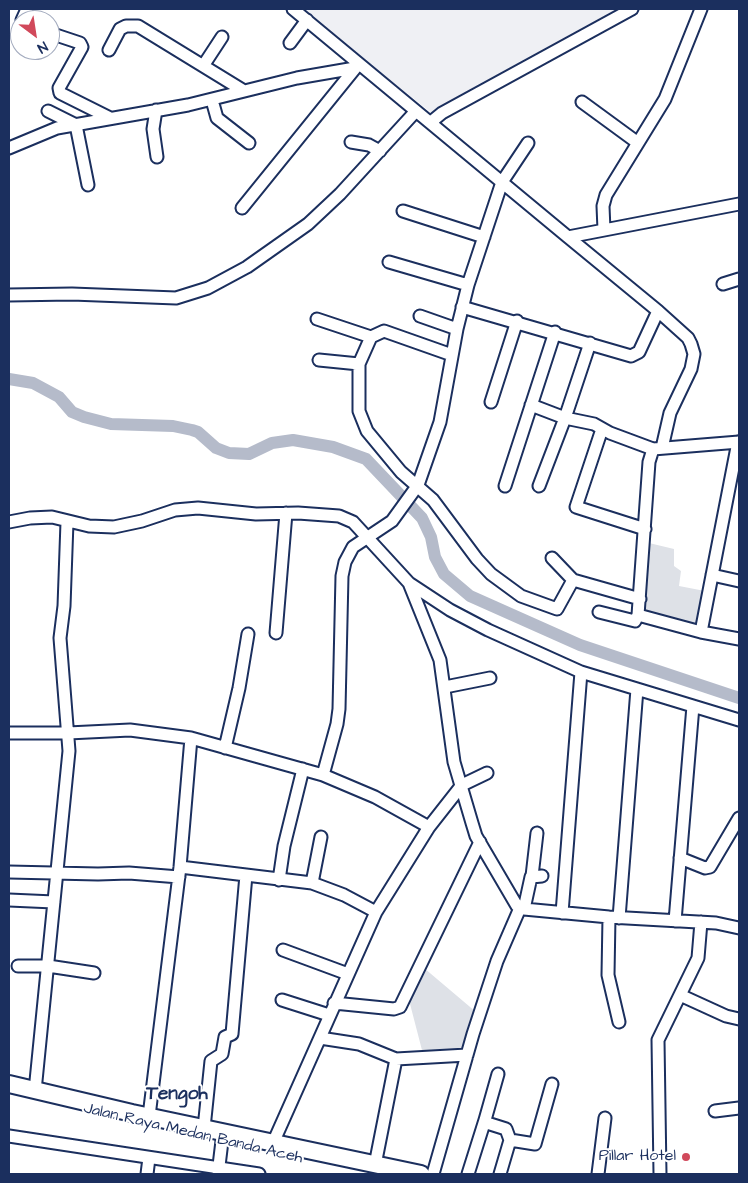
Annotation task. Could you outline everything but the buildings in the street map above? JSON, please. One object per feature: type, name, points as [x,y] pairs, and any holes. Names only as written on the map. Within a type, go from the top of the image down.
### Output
[{"type":"highway","name":"Jalan Raya Medan Banda Aceh","points":[[9,1084],[222,1141],[376,1170],[421,1174]]},
{"type":"highway","name":"Jalan Raya Medan Banda Aceh","points":[[9,1093],[131,1117],[149,1116],[273,1143],[376,1170]]},
{"type":"street","points":[[292,9],[307,20],[357,66],[431,122],[688,338],[694,354],[691,369],[670,413],[658,449],[649,462],[638,615],[635,621],[598,612]]},
{"type":"street","points":[[431,122],[442,113],[632,9]]},
{"type":"street","points":[[604,230],[606,195],[665,99],[701,9]]},
{"type":"street","points":[[290,43],[307,20]]},
{"type":"street","points":[[109,50],[120,29],[126,26],[138,26],[244,90]]},
{"type":"street","points":[[60,36],[80,43],[82,47],[59,88],[60,93],[110,118]]},
{"type":"street","points":[[203,66],[222,37]]},
{"type":"street","points":[[9,148],[57,128],[212,100],[244,90],[357,66]]},
{"type":"street","points":[[242,208],[357,66]]},
{"type":"street","points":[[212,100],[218,118],[249,143]]},
{"type":"street","points":[[582,102],[638,143]]},
{"type":"street","points":[[156,110],[153,129],[158,157]]},
{"type":"street","points":[[48,111],[76,125]]},
{"type":"street","points":[[9,295],[72,294],[176,298],[193,294],[247,268],[291,238],[330,204],[416,111]]},
{"type":"street","points":[[76,125],[88,185]]},
{"type":"street","points":[[351,142],[369,145],[380,151]]},
{"type":"street","points":[[323,775],[339,709],[342,576],[344,562],[353,547],[392,521],[416,488],[440,422],[457,330],[468,285],[502,182],[528,143]]},
{"type":"street","points":[[568,237],[739,204]]},
{"type":"street","points":[[403,212],[484,237]]},
{"type":"street","points":[[389,262],[468,285]]},
{"type":"street","points":[[723,284],[739,279]]},
{"type":"street","points":[[462,307],[555,332],[621,355],[634,355],[639,352],[658,311]]},
{"type":"street","points":[[420,316],[457,330]]},
{"type":"street","points":[[317,319],[371,337]]},
{"type":"street","points":[[492,402],[518,321]]},
{"type":"street","points":[[452,355],[384,331],[371,337],[358,364],[358,398],[361,419],[385,455],[416,488],[433,500],[477,559],[492,574],[521,596],[557,609],[573,580]]},
{"type":"street","points":[[506,486],[555,332]]},
{"type":"street","points":[[539,486],[565,418],[590,343]]},
{"type":"street","points":[[319,360],[358,364]]},
{"type":"street","points":[[531,405],[565,418],[594,424],[602,429],[658,449],[739,442],[701,632]]},
{"type":"street","points":[[602,429],[576,508],[645,529]]},
{"type":"street","points":[[9,522],[43,516],[89,526],[114,527],[142,521],[175,510],[198,508],[256,514],[339,516],[352,522],[367,536],[409,583],[450,610],[488,630],[581,672],[739,720]]},
{"type":"street","points":[[276,633],[286,514]]},
{"type":"street","points":[[35,1090],[69,751],[60,638],[64,606],[68,522]]},
{"type":"street","points":[[552,558],[573,580],[640,599]]},
{"type":"street","points":[[712,575],[739,581]]},
{"type":"street","points":[[409,583],[438,653],[445,687],[452,751],[472,824],[480,842],[512,898],[522,909],[614,918],[716,922],[739,928]]},
{"type":"street","points":[[638,615],[701,632],[739,639]]},
{"type":"street","points":[[225,748],[239,688],[248,634]]},
{"type":"street","points":[[562,913],[581,672]]},
{"type":"street","points":[[445,687],[490,678]]},
{"type":"street","points":[[619,1022],[608,975],[637,689]]},
{"type":"street","points":[[675,921],[693,706]]},
{"type":"street","points":[[9,733],[130,730],[191,738],[323,775],[375,797],[429,827]]},
{"type":"street","points":[[149,1116],[180,872],[191,738]]},
{"type":"street","points":[[279,880],[284,846],[304,769]]},
{"type":"street","points":[[273,1143],[376,912],[429,827],[462,785],[487,773]]},
{"type":"street","points":[[680,858],[706,868],[710,867],[739,818]]},
{"type":"street","points":[[433,1174],[467,1055],[497,961],[537,876],[537,833]]},
{"type":"street","points":[[312,883],[321,837]]},
{"type":"street","points":[[334,1003],[400,1008],[480,842]]},
{"type":"street","points":[[9,872],[180,872],[246,875],[312,883],[344,895],[376,912]]},
{"type":"street","points":[[204,1128],[211,1061],[222,1054],[226,1037],[232,1034],[246,875]]},
{"type":"street","points":[[9,900],[54,902]]},
{"type":"street","points":[[660,1174],[658,1040],[698,958],[700,922]]},
{"type":"street","points":[[283,950],[348,974]]},
{"type":"street","points":[[18,966],[48,966],[94,973]]},
{"type":"street","points":[[680,995],[721,1014],[739,1019]]},
{"type":"street","points":[[282,1000],[329,1015]]},
{"type":"street","points":[[320,1038],[359,1044],[396,1059],[467,1055]]},
{"type":"street","points":[[376,1170],[396,1059]]},
{"type":"street","points":[[468,1174],[498,1074]]},
{"type":"street","points":[[510,1140],[534,1144],[552,1084]]},
{"type":"street","points":[[715,1111],[739,1108]]},
{"type":"street","points":[[598,1174],[605,1118]]},
{"type":"street","points":[[485,1120],[487,1123],[506,1129],[510,1140],[500,1174]]},
{"type":"street","points":[[9,1136],[218,1171],[258,1174]]},
{"type":"street","points":[[218,1171],[222,1141]]},
{"type":"street","points":[[147,1174],[149,1158]]},
{"type":"shaded area","points":[[300,9],[626,9],[433,114]]},
{"type":"shaded area","points":[[649,543],[674,549],[674,566],[681,571],[679,586],[705,591],[699,628],[643,613]]},
{"type":"shaded area","points":[[424,968],[476,1012],[465,1050],[423,1054],[409,1000]]},
{"type":"waterway","points":[[9,379],[33,383],[59,397],[72,412],[84,417],[111,424],[173,426],[192,430],[198,432],[216,448],[229,453],[249,454],[272,443],[293,440],[333,447],[366,459],[422,518],[431,537],[435,557],[444,574],[470,596],[580,645],[739,698]]},
{"type":"place","name":"Pillar Hotel","points":[[686,1157]]},
{"type":"district","name":"Tengoh","points":[[177,1095]]}]
